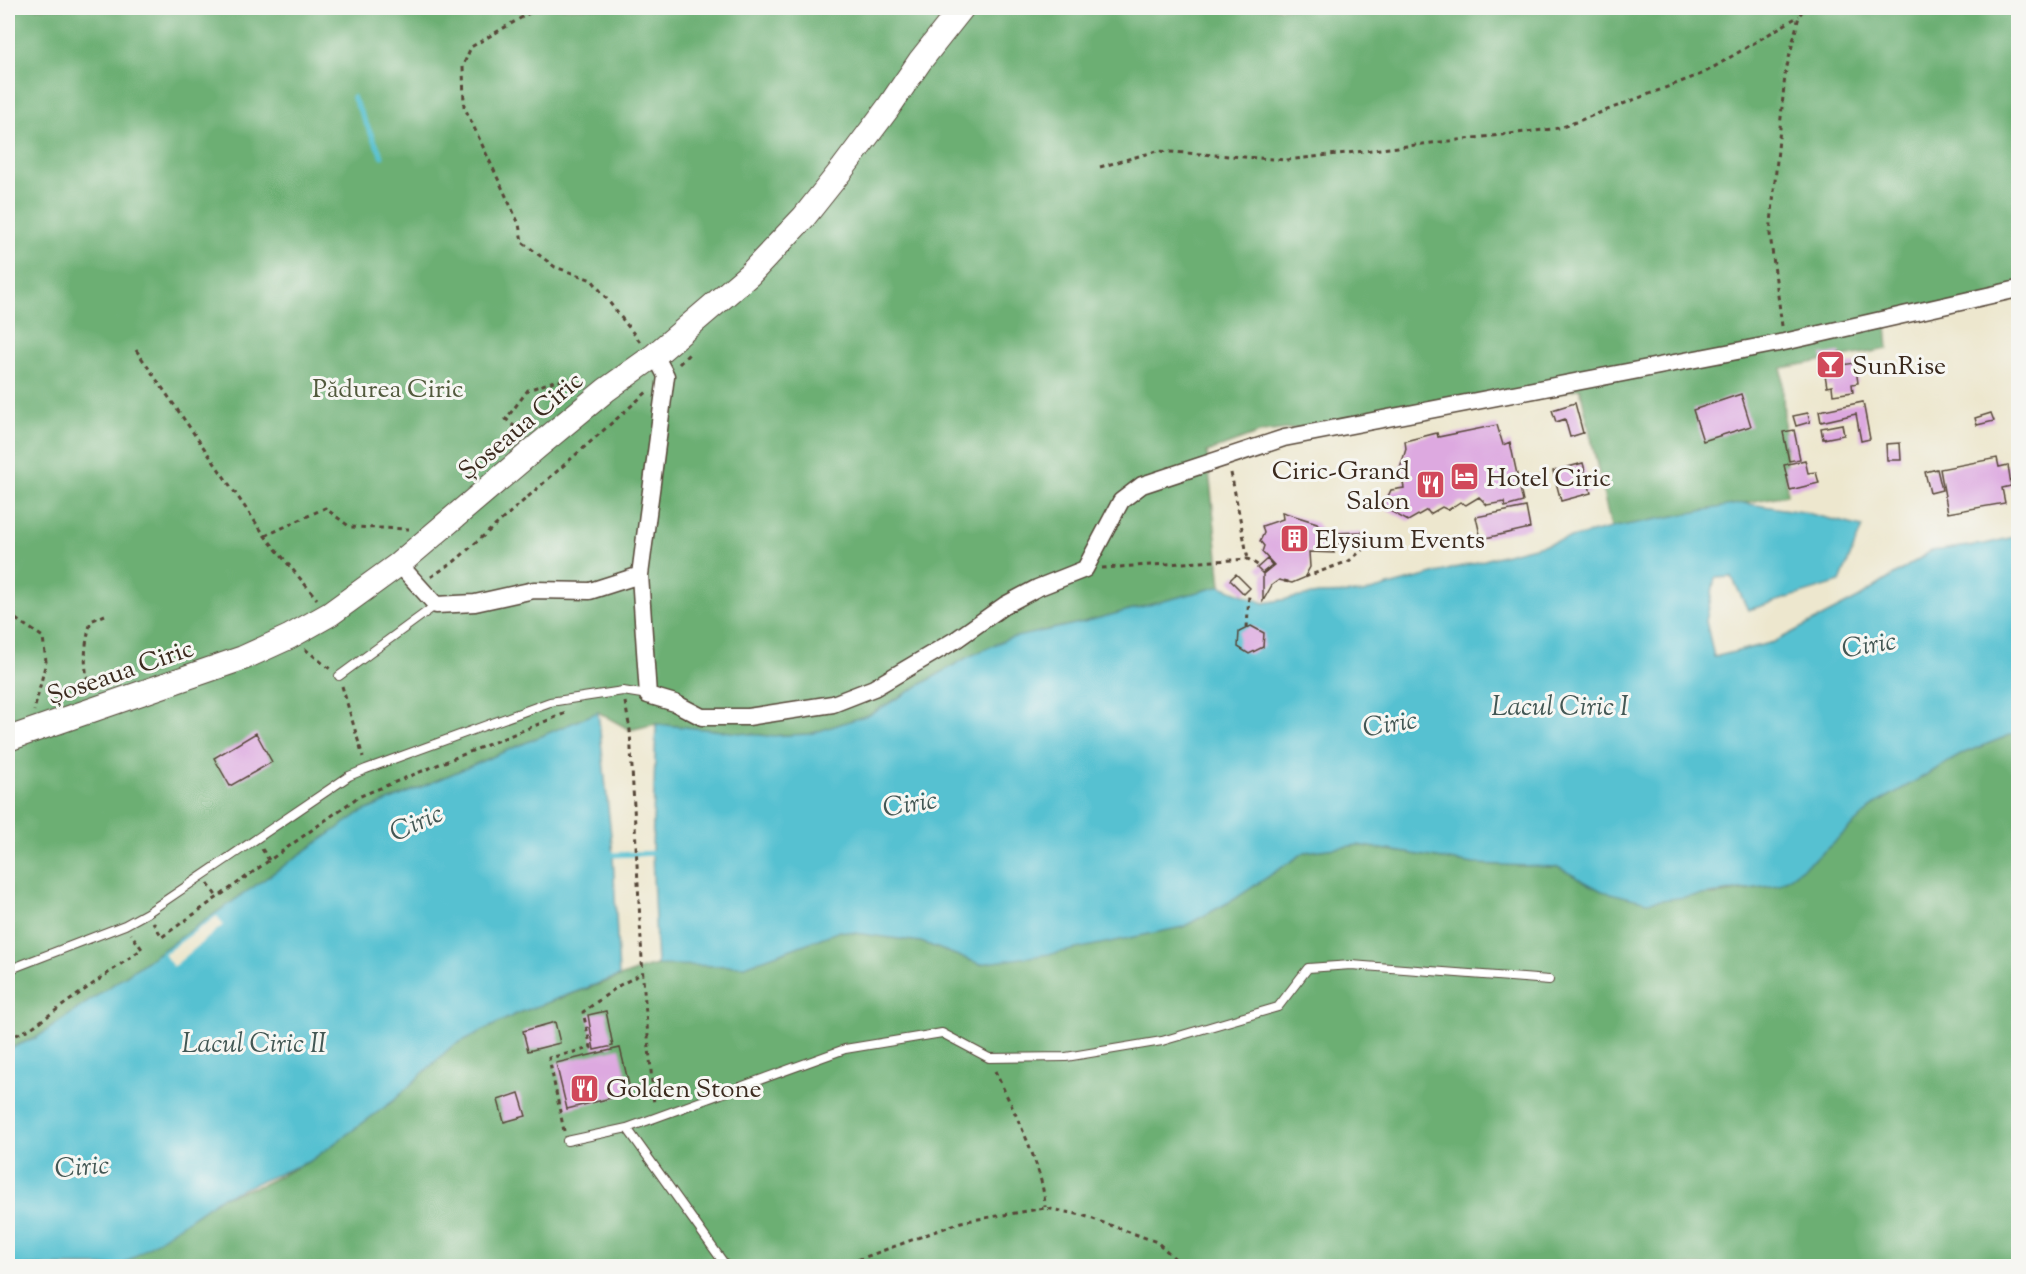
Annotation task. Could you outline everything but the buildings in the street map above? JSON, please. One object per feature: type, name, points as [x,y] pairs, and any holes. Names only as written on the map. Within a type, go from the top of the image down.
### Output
[{"type":"main road","name":"Șoseaua Ciric","points":[[8,739],[243,658],[289,637],[330,614],[399,564],[606,390],[635,371],[661,365],[804,217],[962,8]]},
{"type":"street","points":[[661,365],[640,575],[648,695],[675,703],[702,717],[748,717],[832,704],[874,688],[957,639],[1005,606],[1029,593],[1085,570],[1121,501],[1142,485],[1284,438],[1784,342],[2019,289]]},
{"type":"street","points":[[399,564],[436,605],[475,603],[534,590],[590,591],[640,575]]},
{"type":"lane","points":[[339,676],[436,605]]},
{"type":"lane","points":[[8,970],[125,925],[147,913],[349,776],[550,702],[623,691],[648,695]]},
{"type":"lane","points":[[567,1141],[627,1128],[845,1048],[942,1033],[989,1058],[1066,1057],[1162,1041],[1278,1007],[1308,968],[1351,965],[1549,980]]},
{"type":"lane","points":[[627,1128],[726,1266]]},
{"type":"path","points":[[538,8],[471,47],[463,66],[464,106],[519,224],[522,242],[555,267],[592,280],[641,344],[635,371]]},
{"type":"path","points":[[1784,342],[1770,234],[1785,75],[1799,16],[1804,8]]},
{"type":"path","points":[[1100,166],[1157,151],[1287,160],[1560,128],[1704,73],[1799,16]]},
{"type":"path","points":[[430,578],[455,561],[661,365],[699,346]]},
{"type":"path","points":[[136,350],[265,536],[330,614]]},
{"type":"path","points":[[538,446],[506,419],[528,390],[557,380],[606,390]]},
{"type":"path","points":[[1228,458],[1248,560]]},
{"type":"path","points":[[265,536],[326,508],[350,528],[403,528],[435,534]]},
{"type":"path","points":[[1305,577],[1349,561],[1378,537]]},
{"type":"path","points":[[1085,570],[1248,560],[1260,566]]},
{"type":"path","points":[[1284,581],[1288,582]]},
{"type":"path","points":[[1247,628],[1249,595]]},
{"type":"path","points":[[8,614],[43,637],[46,662],[32,718],[38,728]]},
{"type":"path","points":[[95,709],[84,667],[86,640],[91,621],[105,615]]},
{"type":"path","points":[[289,637],[339,676],[366,769]]},
{"type":"path","points":[[623,691],[630,730],[642,971],[656,1118]]},
{"type":"path","points":[[147,913],[162,937],[358,797],[575,710]]},
{"type":"path","points":[[8,1039],[31,1028],[142,949],[125,925]]},
{"type":"path","points":[[563,1129],[549,1058],[591,1048],[583,1012],[642,971]]},
{"type":"path","points":[[989,1058],[1038,1171],[1044,1191],[1045,1208]]},
{"type":"path","points":[[841,1266],[961,1222],[1045,1208],[1082,1215],[1157,1242],[1183,1266]]},
{"type":"green space","name":"Pădurea Ciric","points":[[8,8],[2018,8],[2018,297],[1885,315],[1888,349],[1782,368],[1787,495],[1611,528],[1580,388],[1511,405],[1262,432],[1207,452],[1221,586],[1042,631],[966,658],[871,714],[810,734],[769,736],[656,724],[630,730],[598,712],[360,813],[36,1038],[8,1049]]},
{"type":"green space","points":[[2018,732],[2018,1266],[121,1266],[220,1198],[261,1185],[310,1161],[393,1101],[452,1046],[516,1014],[642,969],[657,965],[745,966],[840,931],[921,942],[980,964],[1183,927],[1233,900],[1305,852],[1358,845],[1474,864],[1558,867],[1602,891],[1714,895],[1779,885],[1821,854],[1877,803],[1964,753]]},
{"type":"water","name":"Lacul Ciric I","points":[[1743,503],[1803,512],[1862,527],[1840,582],[1748,610],[1732,577],[1715,578],[1706,621],[1714,657],[1774,642],[1860,597],[1931,551],[1985,544],[2018,536],[2018,732],[1964,753],[1877,803],[1821,854],[1779,885],[1647,902],[1602,891],[1558,867],[1474,864],[1358,845],[1305,852],[1233,900],[1183,927],[1057,953],[980,964],[921,942],[840,931],[745,966],[657,965],[652,853],[656,724],[769,736],[810,734],[871,714],[966,658],[1007,639],[1084,622],[1221,586],[1264,603],[1318,594],[1363,593],[1611,528]]},
{"type":"water","name":"Lacul Ciric II","points":[[598,712],[613,855],[619,976],[516,1014],[452,1046],[393,1101],[310,1161],[220,1198],[121,1266],[8,1266],[8,1049],[36,1038],[360,813]]},
{"type":"pier","points":[[217,916],[223,925],[173,967],[164,954]]},
{"type":"waterway","points":[[353,97],[382,156]]},
{"type":"waterway","name":"Ciric","points":[[608,850],[613,855],[657,853]]},
{"type":"place","name":"SunRise","points":[[1831,365]]},
{"type":"place","name":"Hotel Ciric","points":[[1465,477]]},
{"type":"place","name":"Ciric-Grand Salon","points":[[1431,485]]},
{"type":"place","name":"Elysium Events","points":[[1294,539]]},
{"type":"place","name":"Golden Stone","points":[[585,1088]]}]
